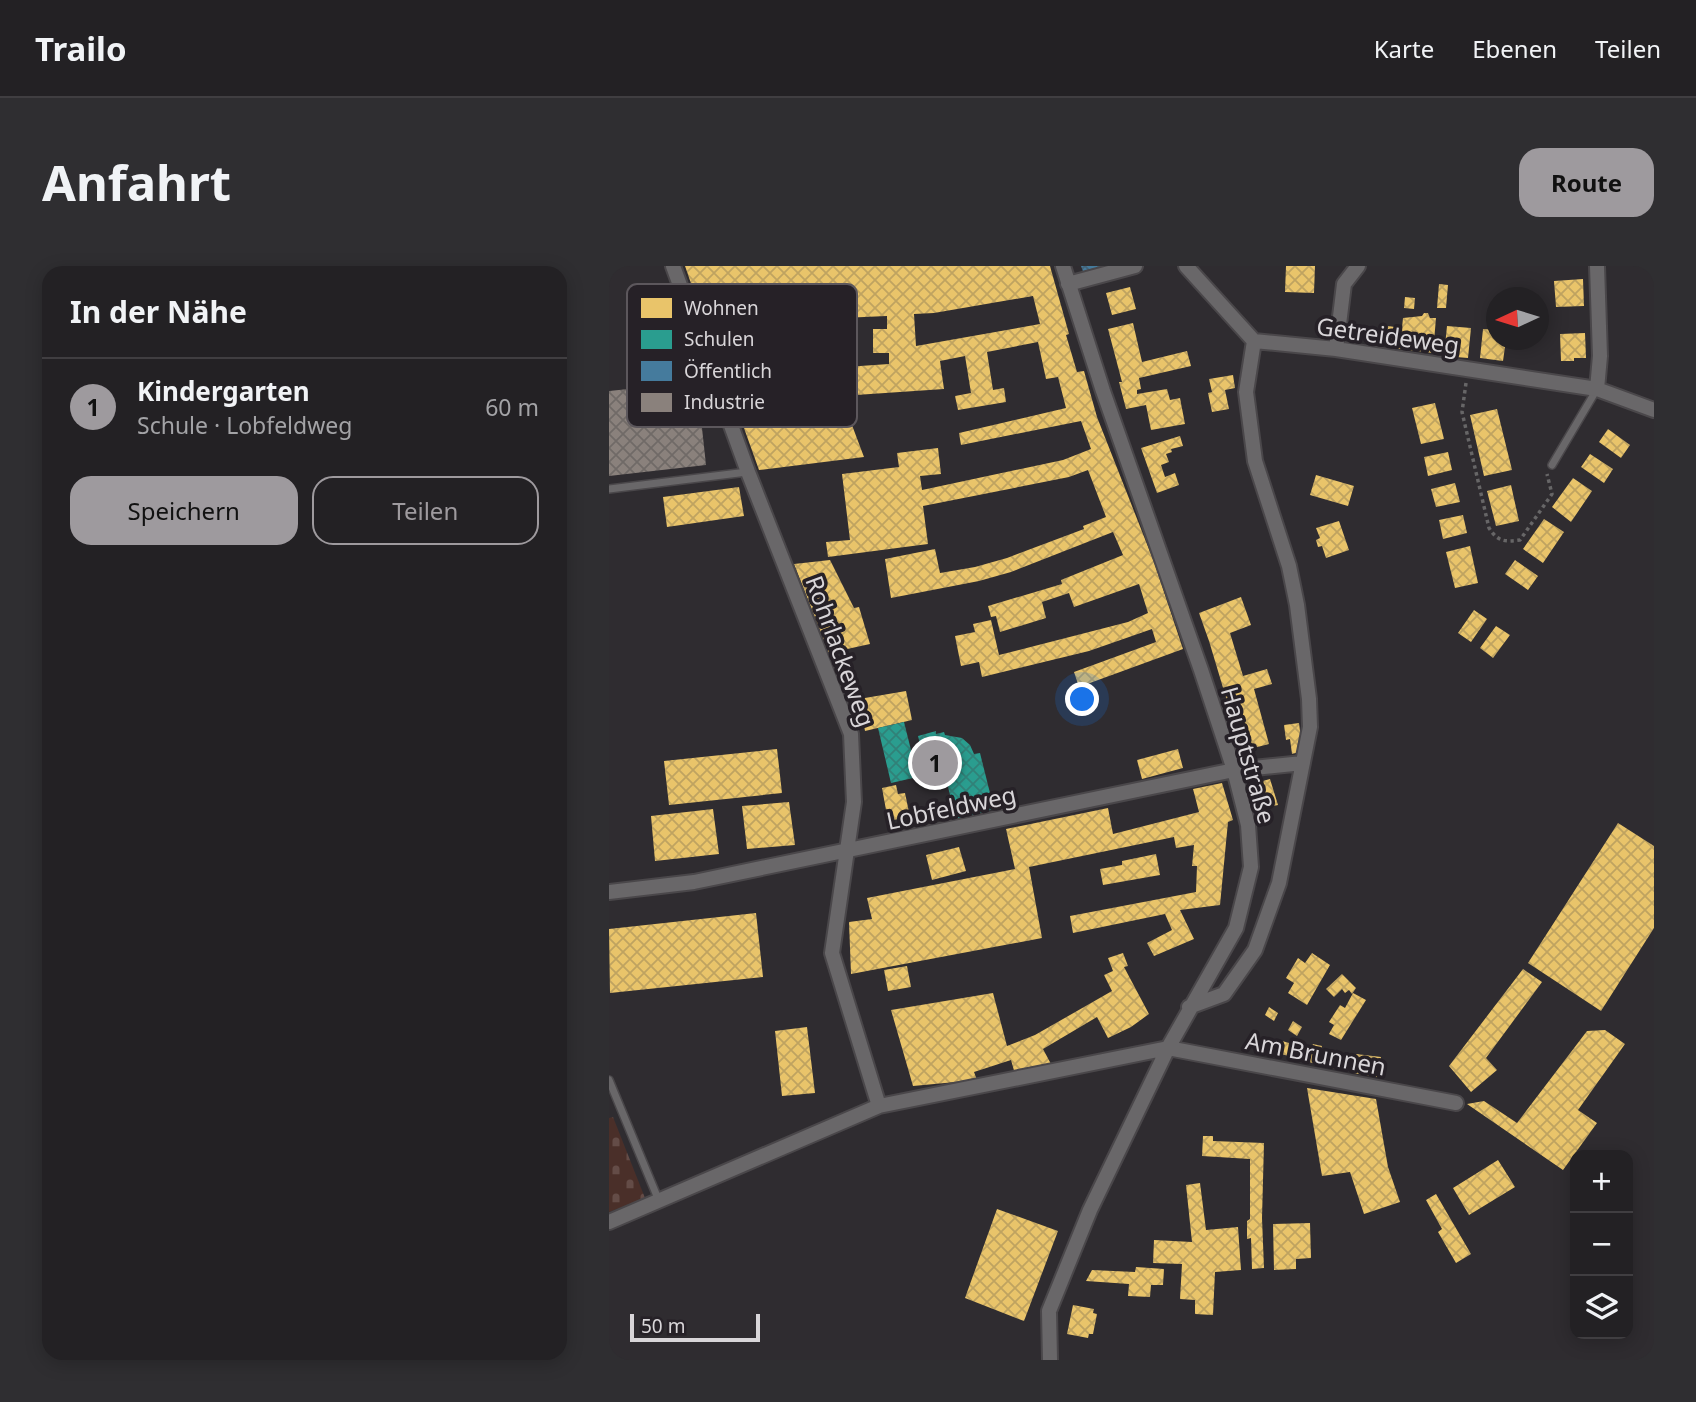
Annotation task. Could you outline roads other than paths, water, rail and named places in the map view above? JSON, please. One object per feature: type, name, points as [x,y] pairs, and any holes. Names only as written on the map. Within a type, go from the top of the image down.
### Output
[{"type":"street","name":"Rohrlackeweg","points":[[673,266],[680,284]]},
{"type":"street","name":"Hauptstraße","points":[[1050,1360],[1049,1311],[1090,1210],[1189,1007],[1235,928],[1251,867],[1248,825],[1234,770],[1063,266]]},
{"type":"street","points":[[1067,284],[1135,266]]},
{"type":"street","points":[[1186,266],[1254,341],[1246,392],[1255,461],[1289,566],[1297,605],[1310,727],[1279,883],[1255,950],[1224,995],[1189,1007]]},
{"type":"street","points":[[1336,349],[1344,284],[1358,266]]},
{"type":"street","points":[[1597,266],[1600,356],[1597,388]]},
{"type":"street","name":"Getreideweg","points":[[1254,341],[1336,349],[1597,388],[1654,410]]},
{"type":"street","name":"Rohrlackeweg","points":[[732,427],[851,734],[855,802],[845,852],[832,953],[879,1107]]},
{"type":"street","name":"Lobfeldweg","points":[[609,892],[694,883],[1234,770],[1303,763]]},
{"type":"street","points":[[609,1222],[879,1107],[1168,1048]]},
{"type":"street","name":"Am Brunnen","points":[[1168,1048],[1456,1103]]},
{"type":"lane","points":[[1552,465],[1597,388]]},
{"type":"lane","points":[[609,489],[748,472]]},
{"type":"lane","points":[[609,1080],[659,1201]]},
{"type":"place","name":"Kindergarten","points":[[935,763]]}]
